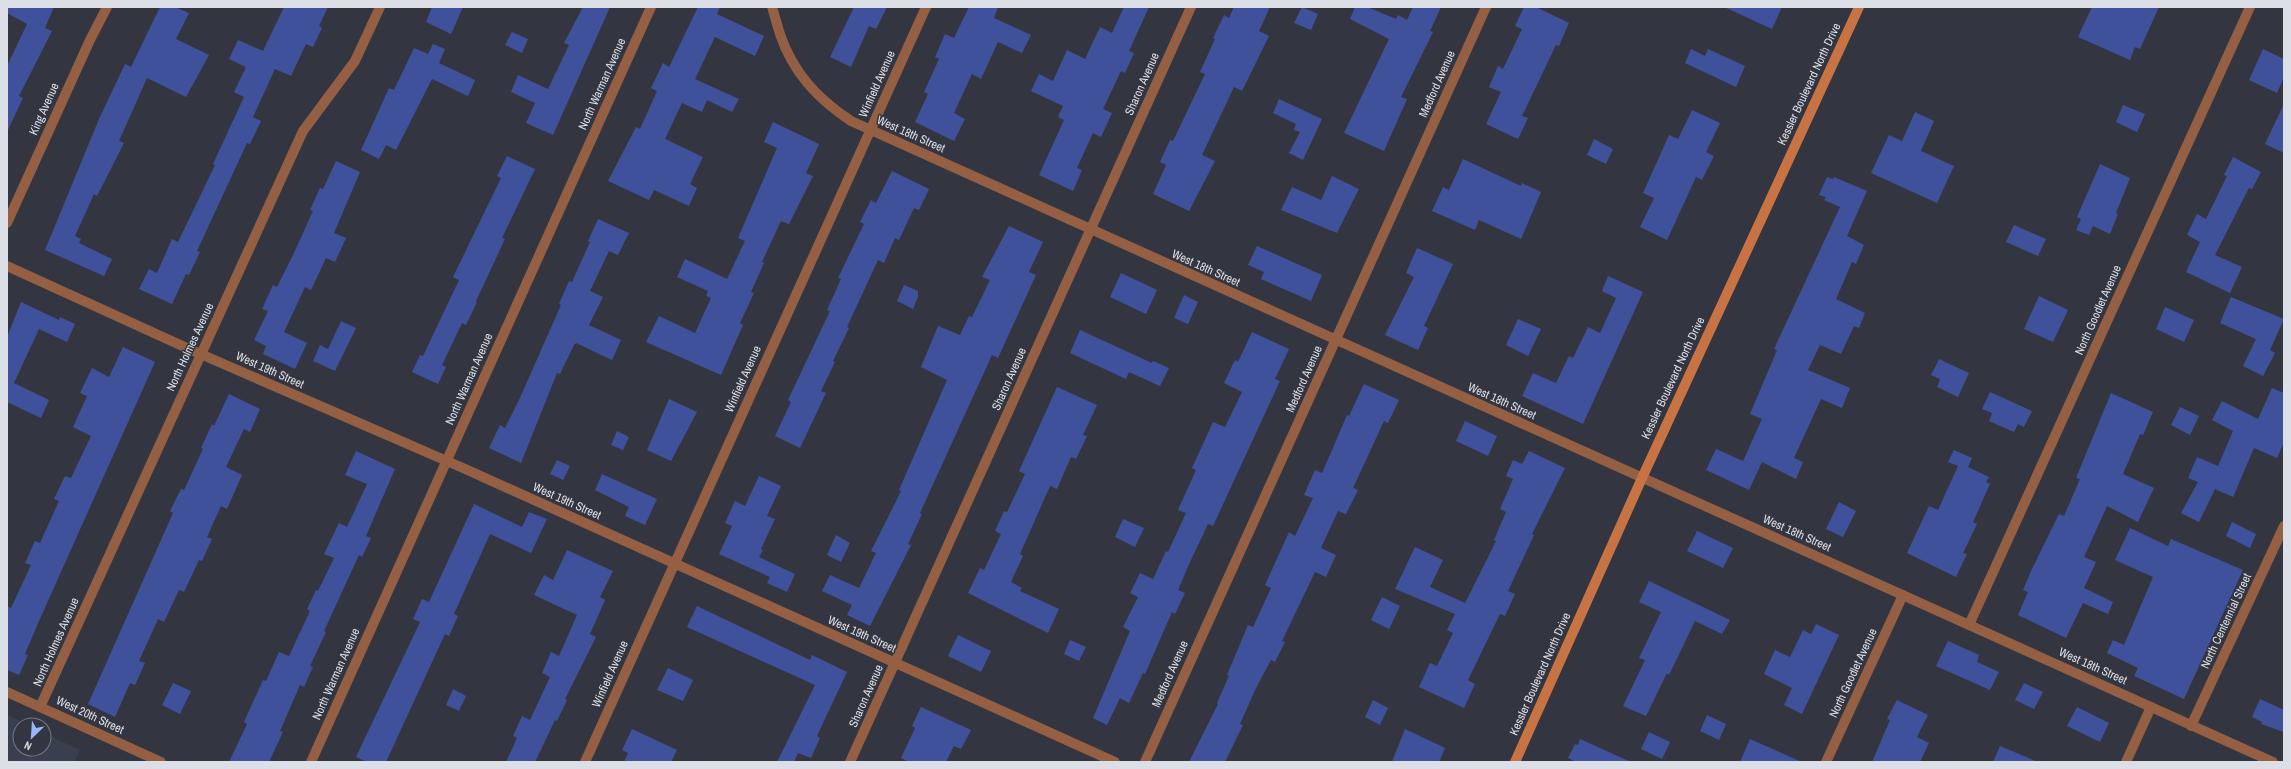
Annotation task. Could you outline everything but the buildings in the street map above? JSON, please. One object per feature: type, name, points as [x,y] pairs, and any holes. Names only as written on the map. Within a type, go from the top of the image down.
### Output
[{"type":"main road","name":"Kessler Boulevard North Drive","points":[[1515,762],[1642,478],[1859,7]]},
{"type":"street","name":"King Avenue","points":[[7,223],[90,40],[107,7]]},
{"type":"street","name":"North Holmes Avenue","points":[[40,707],[303,131],[355,61],[380,7]]},
{"type":"street","name":"North Warman Avenue","points":[[311,762],[651,7]]},
{"type":"street","name":"West 18th Street","points":[[772,7],[779,33],[793,64],[812,91],[837,113],[870,130],[2273,762]]},
{"type":"street","name":"Winfield Avenue","points":[[585,762],[926,7]]},
{"type":"street","name":"Sharon Avenue","points":[[850,762],[1191,7]]},
{"type":"street","name":"Medford Avenue","points":[[1145,762],[1486,7]]},
{"type":"street","name":"North Goodlet Avenue","points":[[1969,625],[2250,7]]},
{"type":"street","name":"West 19th Street","points":[[7,266],[674,563],[1115,762]]},
{"type":"street","name":"North Centennial Street","points":[[2191,726],[2284,526]]},
{"type":"street","name":"North Goodlet Avenue","points":[[1826,762],[1903,595]]},
{"type":"street","name":"West 20th Street","points":[[7,692],[161,762]]},
{"type":"street","points":[[2126,762],[2151,707]]},
{"type":"shaded area","points":[[7,715],[12,717],[12,757],[52,757],[52,737],[80,750],[74,762],[7,762]]}]
